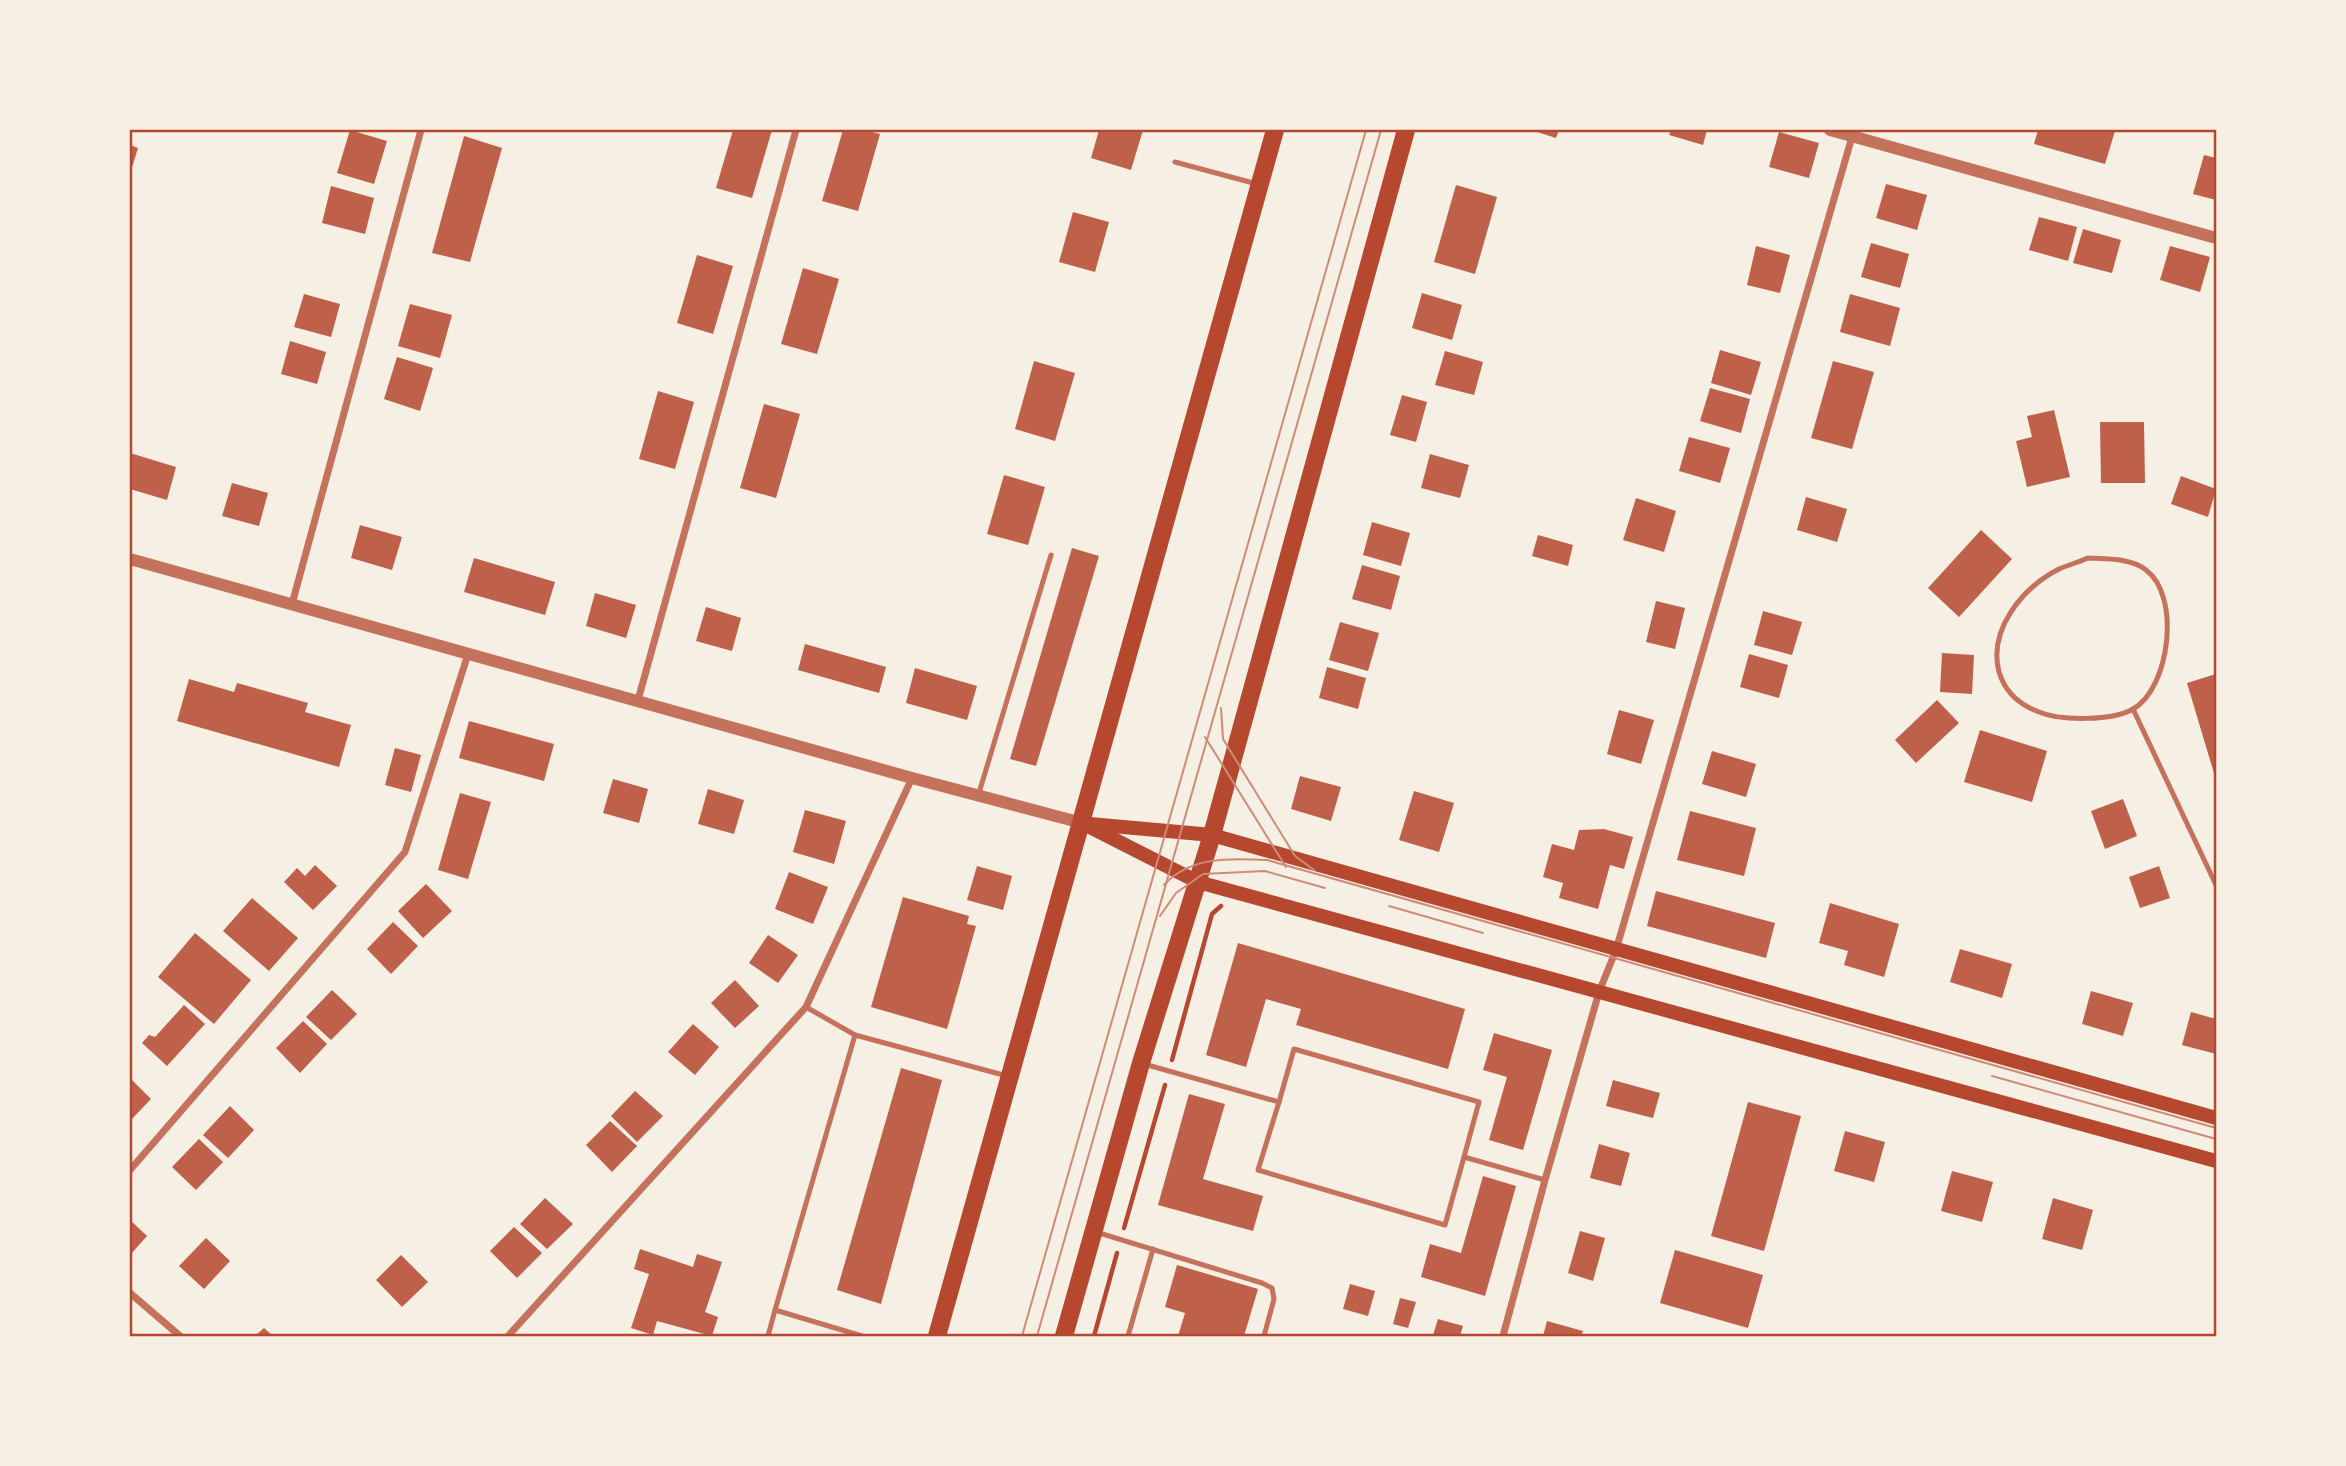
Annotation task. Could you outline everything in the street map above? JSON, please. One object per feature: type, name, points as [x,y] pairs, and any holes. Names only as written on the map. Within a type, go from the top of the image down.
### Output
[{"type":"main road","points":[[937,1336],[1275,130]]},
{"type":"main road","points":[[1064,1336],[1141,1063],[1212,835],[1406,130]]},
{"type":"main road","points":[[1082,823],[1212,835],[2217,1118]]},
{"type":"main road","points":[[1082,823],[1198,881],[2217,1161]]},
{"type":"street","points":[[292,604],[421,130]]},
{"type":"street","points":[[638,700],[796,130]]},
{"type":"street","points":[[1830,130],[1853,132],[2217,239]]},
{"type":"street","points":[[1503,1336],[1599,992],[1616,950],[1853,132]]},
{"type":"street","points":[[130,559],[1082,823]]},
{"type":"street","points":[[130,1170],[405,852],[468,654]]},
{"type":"street","points":[[508,1336],[806,1007],[912,778]]},
{"type":"street","points":[[130,1293],[180,1336]]},
{"type":"lane","points":[[1175,162],[1260,185]]},
{"type":"lane","points":[[978,796],[1051,555]]},
{"type":"lane","points":[[2088,558],[2122,561],[2146,570],[2158,586],[2166,612],[2168,636],[2164,661],[2152,689],[2133,709],[2102,718],[2072,719],[2041,713],[2019,702],[2002,682],[1997,662],[1998,636],[2006,617],[2034,587],[2057,570],[2088,558]]},
{"type":"lane","points":[[2133,709],[2217,885]]},
{"type":"lane","points":[[806,1007],[855,1035],[1010,1077]]},
{"type":"lane","points":[[768,1336],[855,1035]]},
{"type":"lane","points":[[1294,1049],[1479,1102],[1445,1225],[1258,1170],[1279,1102],[1294,1049]]},
{"type":"lane","points":[[1141,1063],[1279,1102]]},
{"type":"lane","points":[[1464,1157],[1545,1180]]},
{"type":"lane","points":[[1094,1231],[1272,1288],[1274,1299],[1264,1336]]},
{"type":"lane","points":[[1128,1336],[1153,1249]]},
{"type":"lane","points":[[775,1310],[862,1336]]},
{"type":"path","points":[[1094,1336],[1212,914],[1223,904]]},
{"type":"building","points":[[350,130],[387,141],[374,184],[337,173]]},
{"type":"building","points":[[733,130],[772,130],[752,198],[716,188]]},
{"type":"building","points":[[843,130],[864,130],[880,134],[858,211],[822,201]]},
{"type":"building","points":[[1099,130],[1143,130],[1131,170],[1091,158]]},
{"type":"building","points":[[1531,130],[1559,130],[1556,138]]},
{"type":"building","points":[[1671,130],[1707,130],[1703,145],[1669,135]]},
{"type":"building","points":[[2038,130],[2115,131],[2105,164],[2034,144]]},
{"type":"building","points":[[1779,132],[1819,143],[1809,178],[1769,167]]},
{"type":"building","points":[[464,136],[502,148],[470,262],[432,253]]},
{"type":"building","points":[[130,145],[138,148],[130,174]]},
{"type":"building","points":[[2204,155],[2216,158],[2216,200],[2193,194]]},
{"type":"building","points":[[1886,184],[1927,195],[1917,230],[1876,218]]},
{"type":"building","points":[[1456,185],[1497,197],[1475,274],[1434,262]]},
{"type":"building","points":[[331,186],[374,198],[365,234],[322,223]]},
{"type":"building","points":[[1073,212],[1109,222],[1095,272],[1059,262]]},
{"type":"building","points":[[2039,217],[2077,227],[2068,261],[2029,250]]},
{"type":"building","points":[[2083,229],[2121,240],[2112,273],[2073,263]]},
{"type":"building","points":[[1871,243],[1909,254],[1900,288],[1861,277]]},
{"type":"building","points":[[1756,246],[1790,255],[1780,293],[1747,285]]},
{"type":"building","points":[[2170,246],[2210,257],[2200,292],[2160,280]]},
{"type":"building","points":[[697,255],[733,266],[713,334],[677,323]]},
{"type":"building","points":[[803,268],[839,279],[817,354],[781,344]]},
{"type":"building","points":[[1422,293],[1462,305],[1452,340],[1412,328]]},
{"type":"building","points":[[304,294],[340,304],[331,337],[294,327]]},
{"type":"building","points":[[1850,294],[1900,308],[1890,346],[1840,332]]},
{"type":"building","points":[[410,304],[452,315],[440,358],[398,346]]},
{"type":"building","points":[[290,341],[326,352],[317,384],[281,374]]},
{"type":"building","points":[[1720,350],[1761,362],[1751,395],[1711,383]]},
{"type":"building","points":[[1445,351],[1483,362],[1474,395],[1435,385]]},
{"type":"building","points":[[397,357],[433,368],[420,411],[384,399]]},
{"type":"building","points":[[1034,361],[1075,373],[1055,441],[1015,429]]},
{"type":"building","points":[[1833,361],[1874,372],[1852,449],[1811,438]]},
{"type":"building","points":[[1710,388],[1750,399],[1741,433],[1700,421]]},
{"type":"building","points":[[658,391],[694,402],[675,469],[639,459]]},
{"type":"building","points":[[1402,395],[1427,402],[1416,442],[1390,435]]},
{"type":"building","points":[[764,404],[800,414],[776,498],[740,488]]},
{"type":"building","points":[[2054,410],[2070,477],[2027,487],[2016,441],[2032,437],[2027,416]]},
{"type":"building","points":[[2100,422],[2144,422],[2145,483],[2101,483]]},
{"type":"building","points":[[1689,437],[1730,448],[1720,483],[1679,471]]},
{"type":"building","points":[[130,453],[176,467],[167,500],[130,489]]},
{"type":"building","points":[[1430,454],[1469,465],[1460,498],[1421,488]]},
{"type":"building","points":[[1004,475],[1045,487],[1028,545],[987,534]]},
{"type":"building","points":[[2181,476],[2216,489],[2208,517],[2171,504]]},
{"type":"building","points":[[232,483],[268,493],[259,526],[222,516]]},
{"type":"building","points":[[1806,497],[1847,509],[1837,542],[1797,530]]},
{"type":"building","points":[[1636,498],[1676,511],[1664,552],[1623,540]]},
{"type":"building","points":[[1372,522],[1410,533],[1401,566],[1363,555]]},
{"type":"building","points":[[360,525],[402,537],[392,570],[351,558]]},
{"type":"building","points":[[1981,530],[2012,559],[1959,617],[1928,588]]},
{"type":"building","points":[[1538,535],[1573,545],[1568,566],[1532,556]]},
{"type":"building","points":[[1072,548],[1099,556],[1036,766],[1010,759]]},
{"type":"building","points":[[474,558],[555,582],[545,615],[464,592]]},
{"type":"building","points":[[1362,565],[1400,576],[1391,610],[1352,599]]},
{"type":"building","points":[[595,593],[636,605],[626,638],[586,626]]},
{"type":"building","points":[[1656,601],[1685,608],[1675,649],[1646,642]]},
{"type":"building","points":[[706,607],[741,618],[732,651],[696,641]]},
{"type":"building","points":[[1763,611],[1802,622],[1792,655],[1754,645]]},
{"type":"building","points":[[1340,622],[1379,633],[1368,671],[1329,660]]},
{"type":"building","points":[[805,644],[886,667],[879,693],[798,670]]},
{"type":"building","points":[[1942,653],[1974,655],[1972,694],[1940,692]]},
{"type":"building","points":[[1749,654],[1788,665],[1779,698],[1740,687]]},
{"type":"building","points":[[1327,667],[1366,678],[1358,709],[1319,698]]},
{"type":"building","points":[[915,668],[977,686],[967,720],[906,703]]},
{"type":"building","points":[[2216,674],[2216,780],[2187,683]]},
{"type":"building","points":[[189,679],[234,692],[237,683],[308,703],[305,712],[351,725],[339,767],[177,721]]},
{"type":"building","points":[[1937,700],[1959,723],[1916,763],[1895,740]]},
{"type":"building","points":[[1619,710],[1654,720],[1641,764],[1607,754]]},
{"type":"building","points":[[469,721],[554,744],[544,781],[459,758]]},
{"type":"building","points":[[1980,730],[2047,751],[2032,802],[1964,782]]},
{"type":"building","points":[[395,748],[421,755],[411,792],[385,785]]},
{"type":"building","points":[[1712,751],[1756,764],[1746,797],[1702,784]]},
{"type":"building","points":[[1300,776],[1341,787],[1331,821],[1291,809]]},
{"type":"building","points":[[613,779],[648,789],[639,823],[603,813]]},
{"type":"building","points":[[708,789],[744,800],[734,834],[698,824]]},
{"type":"building","points":[[1414,791],[1454,803],[1439,852],[1399,840]]},
{"type":"building","points":[[460,793],[491,802],[468,879],[438,870]]},
{"type":"building","points":[[2123,799],[2137,836],[2105,849],[2091,811]]},
{"type":"building","points":[[805,810],[846,821],[834,864],[793,852]]},
{"type":"building","points":[[1690,811],[1756,828],[1744,876],[1677,860]]},
{"type":"building","points":[[1604,829],[1633,837],[1624,869],[1610,865],[1598,909],[1559,898],[1563,883],[1543,877],[1552,844],[1574,850],[1579,830]]},
{"type":"building","points":[[315,865],[337,886],[313,910],[284,882],[297,868],[305,876]]},
{"type":"building","points":[[977,866],[1012,876],[1003,910],[967,900]]},
{"type":"building","points":[[2159,866],[2170,898],[2140,908],[2129,877]]},
{"type":"building","points":[[789,872],[828,887],[813,924],[775,909]]},
{"type":"building","points":[[426,884],[452,911],[423,938],[398,911]]},
{"type":"building","points":[[1656,891],[1775,923],[1766,958],[1647,926]]},
{"type":"building","points":[[903,897],[969,916],[967,924],[976,926],[947,1029],[871,1007]]},
{"type":"building","points":[[252,898],[298,938],[269,971],[223,931]]},
{"type":"building","points":[[1830,903],[1899,924],[1884,977],[1844,965],[1848,951],[1819,943]]},
{"type":"building","points":[[393,922],[418,946],[391,974],[367,949]]},
{"type":"building","points":[[195,933],[251,980],[214,1024],[158,977]]},
{"type":"building","points":[[768,935],[798,955],[778,983],[749,963]]},
{"type":"building","points":[[1238,943],[1465,1009],[1448,1069],[1296,1025],[1301,1009],[1266,999],[1246,1067],[1206,1055]]},
{"type":"building","points":[[1960,949],[2012,964],[2002,998],[1950,982]]},
{"type":"building","points":[[735,980],[759,1006],[735,1028],[711,1003]]},
{"type":"building","points":[[332,990],[357,1014],[331,1040],[306,1017]]},
{"type":"building","points":[[2091,991],[2133,1003],[2123,1036],[2082,1024]]},
{"type":"building","points":[[184,1005],[205,1024],[167,1066],[142,1043],[149,1035],[155,1037]]},
{"type":"building","points":[[2191,1012],[2216,1019],[2216,1054],[2182,1045]]},
{"type":"building","points":[[303,1021],[327,1044],[300,1073],[276,1048]]},
{"type":"building","points":[[693,1024],[719,1047],[695,1075],[668,1052]]},
{"type":"building","points":[[1494,1033],[1552,1050],[1523,1150],[1489,1140],[1507,1077],[1483,1070]]},
{"type":"building","points":[[901,1068],[942,1080],[881,1304],[837,1290]]},
{"type":"building","points":[[130,1078],[151,1099],[130,1121]]},
{"type":"building","points":[[1613,1080],[1660,1093],[1653,1118],[1606,1106]]},
{"type":"building","points":[[635,1091],[663,1116],[637,1142],[611,1116]]},
{"type":"building","points":[[1189,1094],[1225,1104],[1203,1179],[1263,1196],[1253,1231],[1158,1205]]},
{"type":"building","points":[[1748,1102],[1801,1116],[1764,1251],[1711,1236]]},
{"type":"building","points":[[230,1106],[254,1130],[228,1158],[203,1135]]},
{"type":"building","points":[[610,1121],[637,1146],[612,1172],[586,1145]]},
{"type":"building","points":[[1845,1131],[1885,1142],[1874,1182],[1834,1171]]},
{"type":"building","points":[[199,1139],[223,1162],[196,1190],[172,1167]]},
{"type":"building","points":[[1599,1144],[1630,1153],[1621,1186],[1590,1178]]},
{"type":"building","points":[[1952,1171],[1993,1182],[1982,1222],[1941,1211]]},
{"type":"building","points":[[1483,1176],[1516,1186],[1485,1296],[1421,1277],[1430,1244],[1461,1253]]},
{"type":"building","points":[[545,1198],[573,1224],[547,1249],[520,1224]]},
{"type":"building","points":[[2053,1198],[2093,1210],[2082,1250],[2042,1239]]},
{"type":"building","points":[[130,1220],[147,1236],[130,1255]]},
{"type":"building","points":[[514,1227],[542,1253],[517,1278],[490,1251]]},
{"type":"building","points":[[1580,1231],[1605,1238],[1593,1281],[1568,1273]]},
{"type":"building","points":[[206,1238],[230,1261],[204,1289],[179,1266]]},
{"type":"building","points":[[640,1249],[693,1267],[697,1254],[722,1262],[705,1312],[718,1317],[712,1336],[657,1321],[653,1335],[631,1328],[649,1274],[634,1269]]},
{"type":"building","points":[[1675,1250],[1763,1275],[1748,1328],[1660,1303]]},
{"type":"building","points":[[401,1255],[428,1282],[402,1307],[376,1280]]},
{"type":"building","points":[[1177,1265],[1258,1289],[1244,1336],[1178,1336],[1185,1313],[1165,1307]]},
{"type":"building","points":[[1350,1284],[1375,1291],[1368,1316],[1343,1309]]},
{"type":"building","points":[[1400,1298],[1416,1302],[1408,1328],[1393,1324]]},
{"type":"building","points":[[1438,1319],[1463,1326],[1460,1336],[1433,1335]]},
{"type":"building","points":[[1547,1321],[1583,1331],[1581,1336],[1543,1336]]},
{"type":"building","points":[[264,1328],[273,1336],[255,1336]]},
{"type":"tram line","points":[[1022,1336],[1366,130]]},
{"type":"tram line","points":[[1037,1336],[1381,130]]},
{"type":"tram line","points":[[1221,708],[1223,739],[1295,856],[1314,870]]},
{"type":"tram line","points":[[1205,737],[1286,867]]},
{"type":"tram line","points":[[1164,885],[1174,876],[1199,864],[1225,859],[1267,860],[2216,1128]]},
{"type":"tram line","points":[[1160,916],[1176,893],[1203,874],[1265,871],[1325,888]]},
{"type":"tram line","points":[[1389,906],[1483,933]]},
{"type":"tram line","points":[[1992,1076],[2216,1139]]}]
